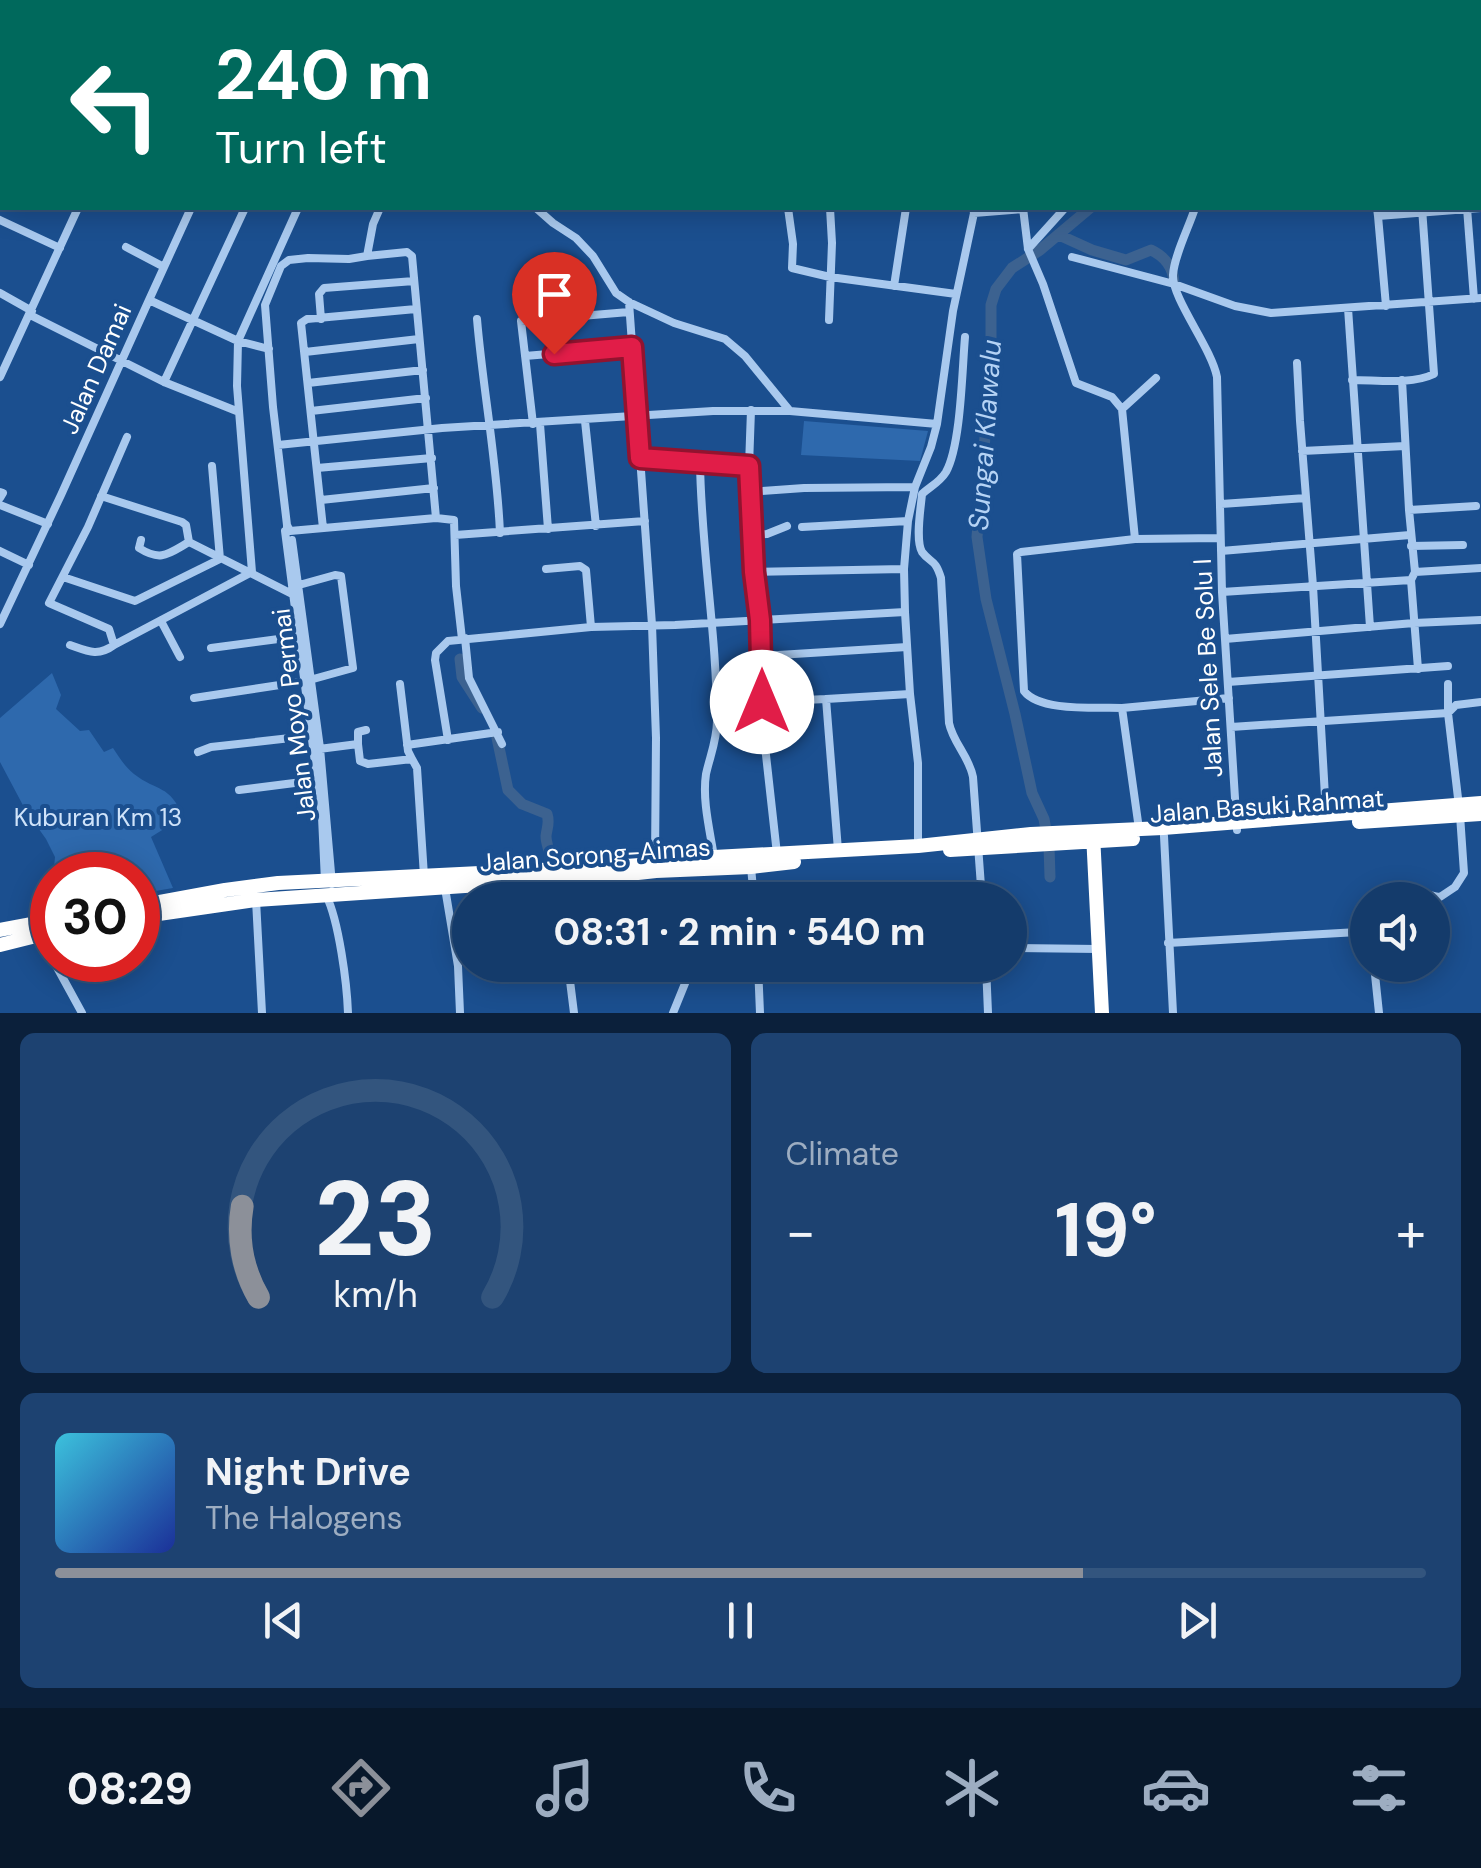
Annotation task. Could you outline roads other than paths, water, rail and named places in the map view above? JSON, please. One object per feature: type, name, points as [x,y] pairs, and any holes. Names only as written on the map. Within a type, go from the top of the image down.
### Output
[{"type":"highway","name":"Jalan Basuki Rahmat","points":[[1093,836],[1138,829],[1460,810],[1481,803]]},
{"type":"highway","name":"Jalan Basuki Rahmat","points":[[1057,838],[1164,836],[1326,814],[1460,810],[1481,814]]},
{"type":"highway","points":[[1093,836],[1102,1013]]},
{"type":"highway","name":"Jalan Sorong-Aimas","points":[[329,890],[424,876],[658,872],[714,857],[1057,838]]},
{"type":"highway","name":"Jalan Sorong-Aimas","points":[[556,882],[978,843]]},
{"type":"highway","name":"Jalan Sorong-Aimas","points":[[160,910],[182,903],[278,891],[452,888]]},
{"type":"highway","name":"Jalan Sorong-Aimas","points":[[160,904],[256,900],[278,891]]},
{"type":"highway","points":[[0,930],[30,924]]},
{"type":"highway","points":[[0,945],[30,937]]},
{"type":"street","points":[[0,377],[77,210]]},
{"type":"street","points":[[149,300],[190,210]]},
{"type":"street","points":[[164,382],[244,210]]},
{"type":"street","points":[[252,572],[239,412],[238,340],[280,260],[297,210]]},
{"type":"street","points":[[367,256],[379,210]]},
{"type":"street","points":[[538,210],[593,256],[629,307],[652,625],[660,882]]},
{"type":"street","points":[[788,210],[793,244],[791,267],[830,277],[956,294]]},
{"type":"street","points":[[829,320],[830,210]]},
{"type":"street","points":[[894,286],[906,210]]},
{"type":"street","points":[[918,846],[918,764],[904,569],[908,521],[914,487],[931,448],[974,210]]},
{"type":"street","points":[[1023,210],[1029,253],[1076,383],[1112,397],[1122,409],[1135,539]]},
{"type":"street","points":[[1029,253],[1063,210]]},
{"type":"street","points":[[1174,284],[1173,273],[1194,210]]},
{"type":"street","points":[[1352,380],[1402,380],[1434,374],[1422,210],[1378,212],[1386,306]]},
{"type":"street","points":[[1072,257],[1271,314],[1477,299],[1466,210]]},
{"type":"street","points":[[0,220],[60,248]]},
{"type":"street","points":[[126,247],[164,267]]},
{"type":"street","points":[[280,260],[409,253],[412,256],[436,518]]},
{"type":"street","points":[[280,260],[266,305],[288,529],[454,520],[456,586],[469,678],[502,744]]},
{"type":"street","points":[[321,318],[319,294],[324,288],[414,281]]},
{"type":"street","name":"Jalan Sele Be Solu I","points":[[1174,284],[1215,366],[1222,592],[1237,826]]},
{"type":"street","points":[[0,293],[122,362],[239,412]]},
{"type":"street","name":"Jalan Damai","points":[[0,624],[4,606],[29,565],[149,300],[268,350]]},
{"type":"street","points":[[548,529],[521,321],[629,307],[724,339],[746,356],[790,411]]},
{"type":"street","points":[[1348,308],[1370,627]]},
{"type":"street","points":[[323,528],[301,324],[307,319],[416,309]]},
{"type":"street","points":[[476,319],[498,481],[500,533]]},
{"type":"street","points":[[965,337],[954,446],[946,472],[922,494],[919,540],[940,578],[950,730],[970,764],[981,882]]},
{"type":"street","points":[[305,352],[419,339]]},
{"type":"street","points":[[525,356],[632,347]]},
{"type":"street","points":[[1298,362],[1326,814]]},
{"type":"street","points":[[308,382],[423,370]]},
{"type":"street","points":[[1122,409],[1156,378]]},
{"type":"street","points":[[1402,380],[1418,669]]},
{"type":"street","points":[[311,411],[426,398]]},
{"type":"street","points":[[278,445],[429,430],[751,410],[936,424]]},
{"type":"street","points":[[751,410],[749,466],[754,572],[776,854]]},
{"type":"street","points":[[585,421],[596,526]]},
{"type":"street","points":[[114,645],[109,629],[48,603],[126,438]]},
{"type":"street","points":[[1302,450],[1405,446]]},
{"type":"street","points":[[318,468],[432,458]]},
{"type":"street","points":[[640,458],[749,466]]},
{"type":"street","points":[[700,462],[717,725],[706,776],[714,857]]},
{"type":"street","points":[[212,466],[221,557]]},
{"type":"street","points":[[750,492],[914,487]]},
{"type":"street","points":[[320,500],[434,488]]},
{"type":"street","points":[[101,496],[182,522],[189,542]]},
{"type":"street","points":[[0,498],[48,524]]},
{"type":"street","points":[[1221,504],[1306,498]]},
{"type":"street","points":[[1409,510],[1476,506]]},
{"type":"street","points":[[455,535],[644,521]]},
{"type":"street","points":[[802,527],[908,521]]},
{"type":"street","points":[[753,535],[787,526]]},
{"type":"street","name":"Jalan Moyo Permai","points":[[288,529],[316,736],[329,890]]},
{"type":"street","points":[[1220,538],[1135,539],[1022,552],[1017,557],[1024,691],[1026,696],[1044,704],[1122,708],[1229,698]]},
{"type":"street","points":[[1222,551],[1364,538],[1463,545]]},
{"type":"street","points":[[140,540],[139,548],[160,557],[189,542]]},
{"type":"street","points":[[189,542],[297,592],[339,575],[353,668],[308,680],[194,698]]},
{"type":"street","points":[[0,552],[29,565]]},
{"type":"street","points":[[62,577],[134,601],[221,557]]},
{"type":"street","points":[[546,568],[580,566],[586,570],[591,627]]},
{"type":"street","points":[[1222,592],[1368,584],[1481,568]]},
{"type":"street","points":[[754,572],[904,569]]},
{"type":"street","points":[[70,644],[96,653],[106,651],[252,572]]},
{"type":"street","points":[[448,740],[434,660],[448,642],[591,627],[906,612]]},
{"type":"street","points":[[1225,639],[1481,620]]},
{"type":"street","points":[[161,622],[180,656]]},
{"type":"street","points":[[211,648],[302,636]]},
{"type":"street","points":[[762,656],[907,647]]},
{"type":"street","points":[[1228,682],[1448,666]]},
{"type":"street","points":[[400,684],[407,744],[417,768],[424,876]]},
{"type":"street","points":[[1448,684],[1464,873],[1450,892]]},
{"type":"street","points":[[762,702],[910,694]]},
{"type":"street","points":[[826,699],[838,850]]},
{"type":"street","points":[[1231,728],[1448,712],[1459,704],[1481,702]]},
{"type":"street","points":[[1122,708],[1138,829]]},
{"type":"street","points":[[366,730],[358,732],[360,761],[365,764],[412,760]]},
{"type":"street","points":[[407,744],[495,733]]},
{"type":"street","points":[[198,752],[211,747],[316,736]]},
{"type":"street","points":[[317,749],[358,744]]},
{"type":"street","name":"Jalan Moyo Permai","points":[[317,749],[328,816],[329,890]]},
{"type":"street","points":[[239,790],[318,780]]},
{"type":"street","points":[[1164,836],[1173,1013]]},
{"type":"street","points":[[752,866],[753,882]]},
{"type":"street","points":[[445,888],[458,966],[460,1013]]},
{"type":"street","points":[[329,890],[348,1013]]},
{"type":"street","points":[[256,900],[262,1013]]},
{"type":"street","points":[[1168,943],[1350,932]]},
{"type":"street","points":[[1027,949],[1098,949]]},
{"type":"street","points":[[65,982],[82,1013]]},
{"type":"street","points":[[570,982],[574,1013]]},
{"type":"street","points":[[674,1013],[686,982]]},
{"type":"street","points":[[759,982],[760,1013]]},
{"type":"street","points":[[987,982],[988,1013]]},
{"type":"street","points":[[1376,982],[1379,1013]]},
{"type":"waterway","name":"Sungai Klawalu","points":[[1050,877],[1044,819],[1032,793],[986,599],[977,537],[991,361],[991,305],[996,289],[1012,268],[1088,210]]},
{"type":"waterway","points":[[1059,235],[1126,260],[1151,250],[1167,263],[1174,282]]},
{"type":"waterway","points":[[460,659],[462,677],[482,708]]},
{"type":"waterway","points":[[496,733],[508,790],[522,804],[547,814],[550,866]]},
{"type":"park label","name":"Kuburan Km 13","points":[[98,817]]}]
